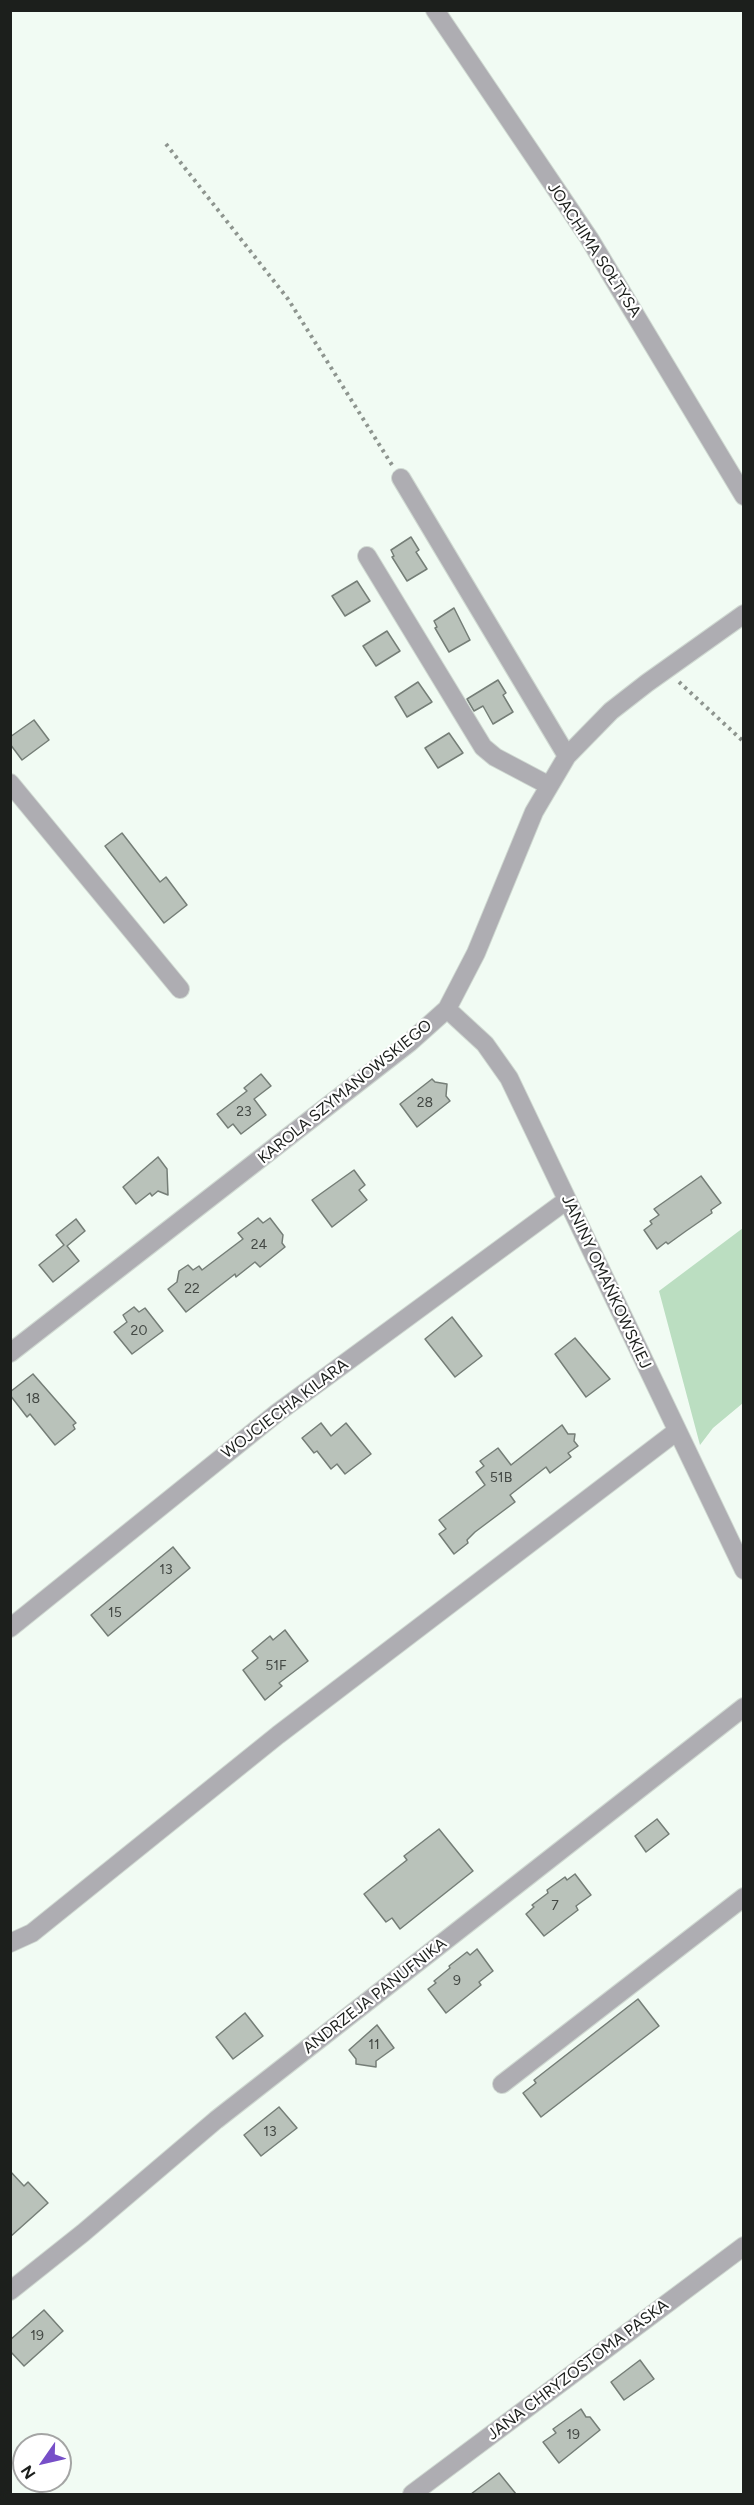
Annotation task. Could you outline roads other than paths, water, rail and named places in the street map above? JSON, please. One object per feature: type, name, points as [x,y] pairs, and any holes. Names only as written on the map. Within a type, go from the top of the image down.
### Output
[{"type":"street","name":"JOACHIMA SOŁTYSA","points":[[435,10],[589,238],[744,496]]},
{"type":"street","points":[[401,478],[567,756]]},
{"type":"street","points":[[367,556],[483,747],[495,757],[548,785]]},
{"type":"street","name":"KAROLA SZYMANOWSKIEGO","points":[[10,1353],[409,1044],[447,1009],[476,953],[534,812],[567,756],[611,711],[744,614]]},
{"type":"street","points":[[10,783],[180,988]]},
{"type":"street","name":"JANINY OMAŃKOWSKIEJ","points":[[447,1009],[485,1044],[509,1078],[744,1570]]},
{"type":"street","name":"WOJCIECHA KILARA","points":[[10,1628],[277,1413],[567,1200]]},
{"type":"street","points":[[10,1943],[32,1933],[278,1735],[677,1431]]},
{"type":"street","name":"ANDRZEJA PANUFNIKA","points":[[10,2291],[83,2233],[216,2120],[744,1707]]},
{"type":"street","points":[[502,2084],[744,1897]]},
{"type":"street","name":"JANA CHRYZOSTOMA PASKA","points":[[412,2494],[744,2246]]}]
